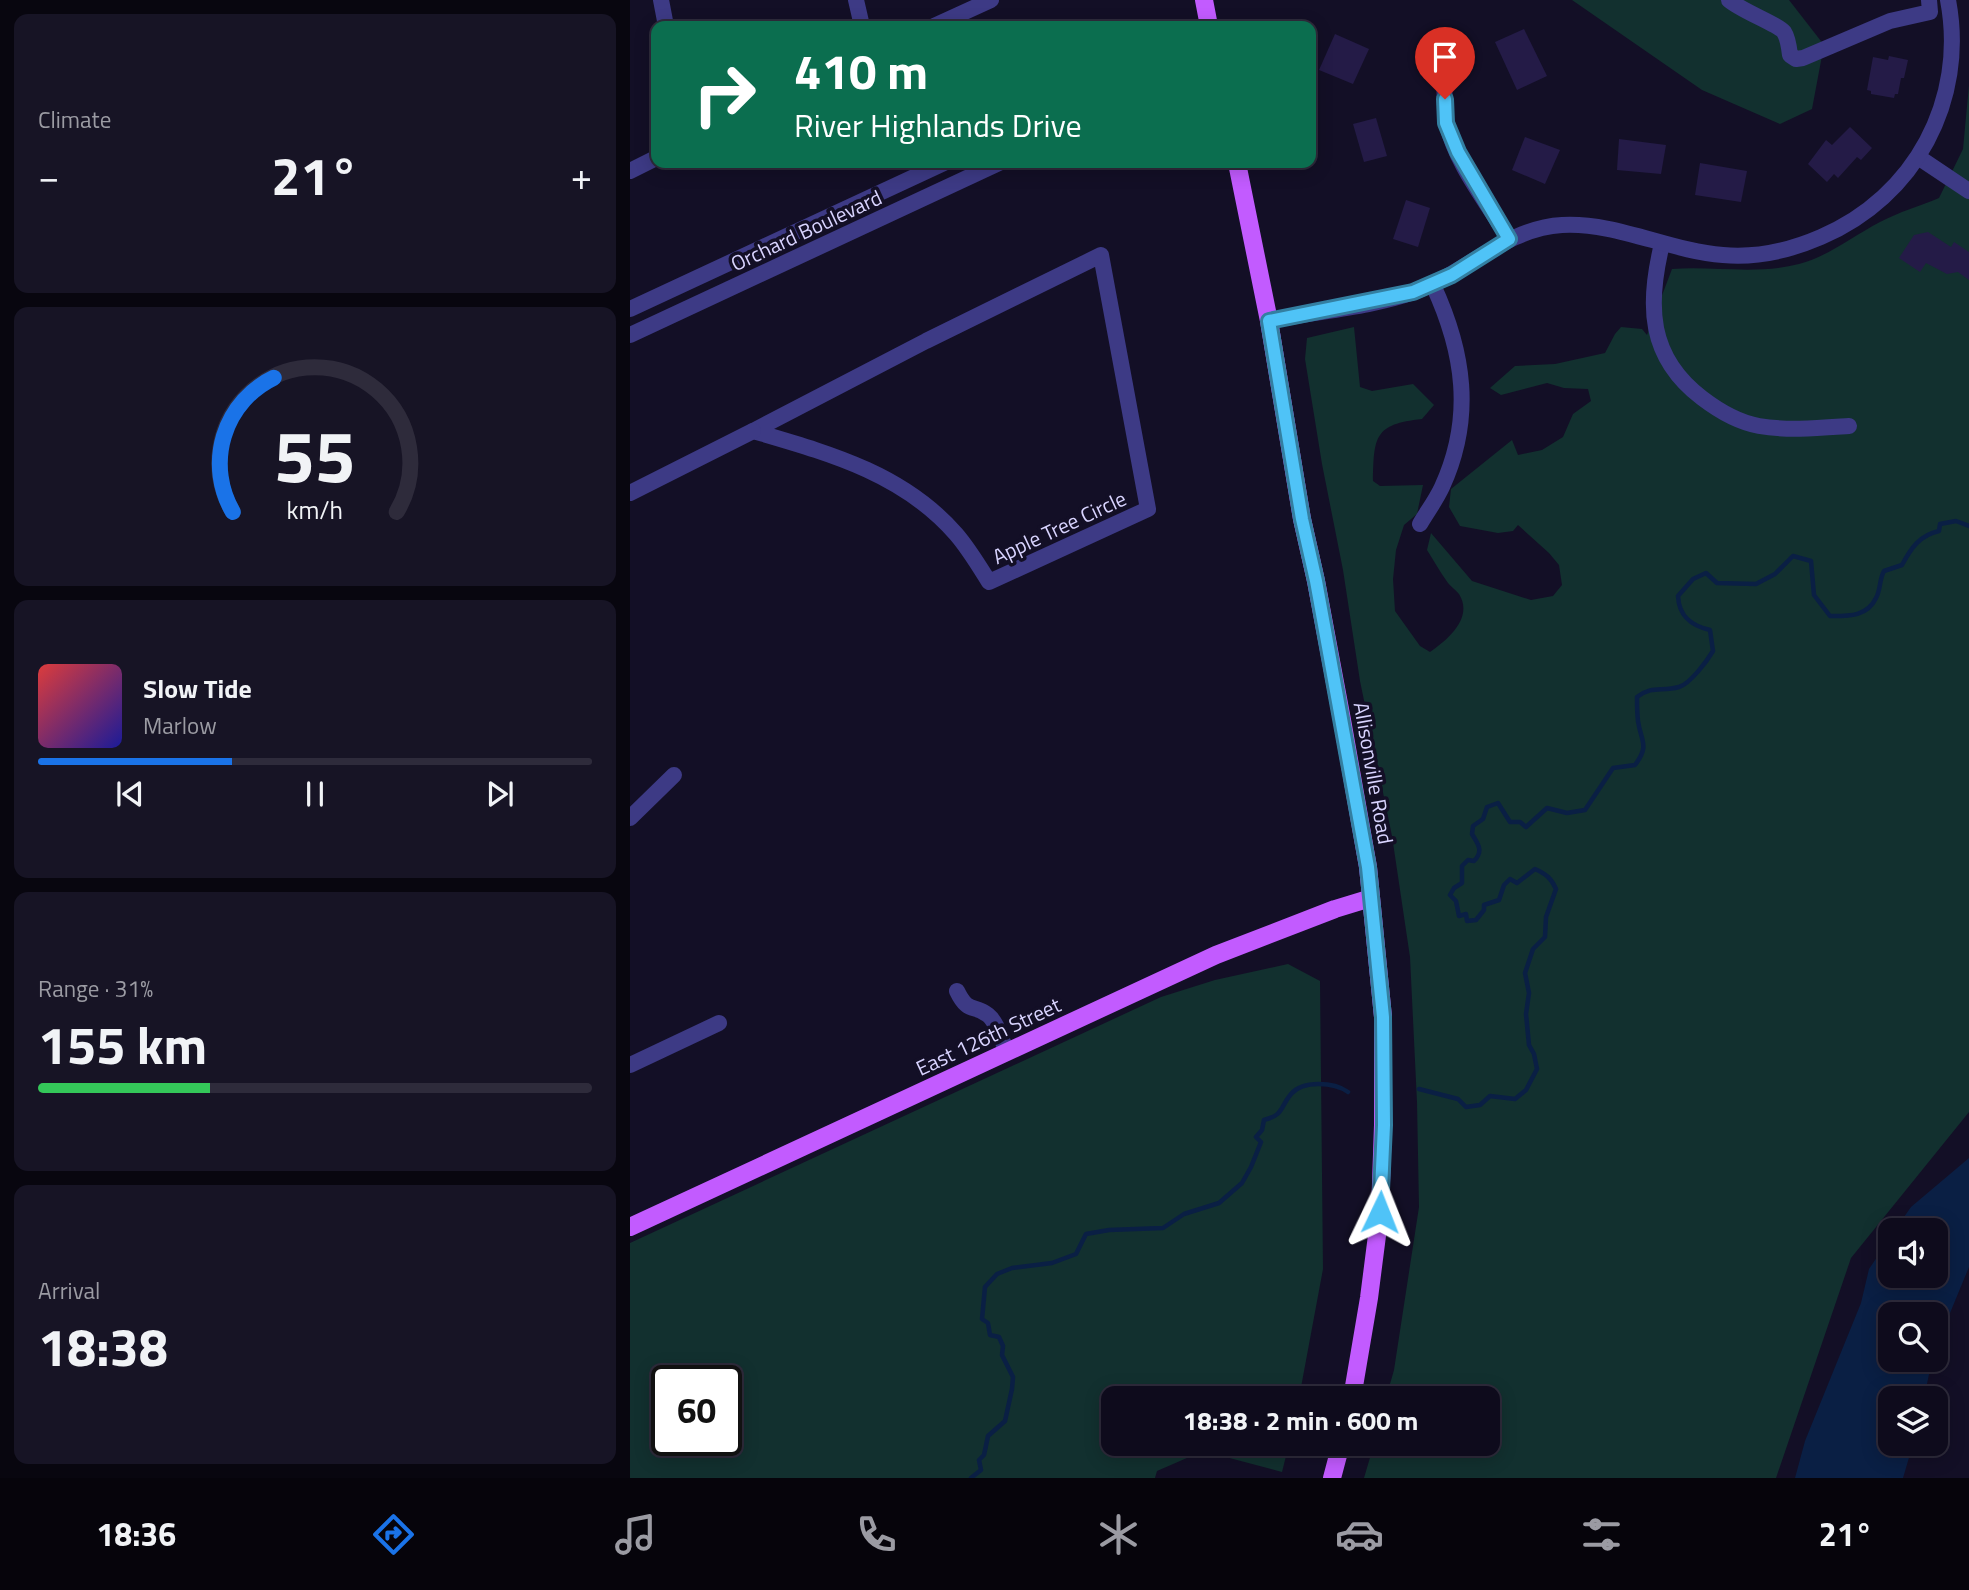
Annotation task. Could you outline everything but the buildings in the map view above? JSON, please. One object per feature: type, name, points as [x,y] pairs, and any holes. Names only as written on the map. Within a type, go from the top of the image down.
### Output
[{"type":"main road","points":[[1204,0],[1208,21]]},
{"type":"main road","name":"Allisonville Road","points":[[1238,168],[1269,321],[1302,519],[1349,760],[1371,898],[1383,1017],[1384,1125],[1380,1212],[1354,1386]]},
{"type":"main road","name":"East 126th Street","points":[[630,1227],[1216,955],[1335,909],[1371,898]]},
{"type":"main road","points":[[1332,1478],[1338,1456]]},
{"type":"street","points":[[661,0],[665,21]]},
{"type":"street","points":[[856,0],[861,21]]},
{"type":"street","points":[[945,21],[991,0]]},
{"type":"street","points":[[1729,0],[1780,28],[1785,34],[1790,55],[1796,59],[1827,49],[1889,21],[1930,12],[1929,0]]},
{"type":"street","points":[[1269,321],[1396,297],[1433,285],[1509,239],[1561,225],[1603,229],[1724,256],[1760,254],[1798,247],[1846,226],[1865,214],[1899,182],[1919,157],[1940,112],[1950,71],[1952,18],[1948,0]]},
{"type":"street","points":[[1444,80],[1446,123],[1451,137],[1509,239]]},
{"type":"street","points":[[1919,157],[1969,191]]},
{"type":"street","points":[[630,171],[651,160]]},
{"type":"street","name":"Orchard Boulevard","points":[[630,309],[933,168]]},
{"type":"street","name":"Orchard Boulevard","points":[[630,335],[988,168]]},
{"type":"street","points":[[1662,244],[1653,289],[1654,321],[1657,337],[1666,356],[1689,389],[1734,419],[1757,426],[1849,426]]},
{"type":"street","name":"Apple Tree Circle","points":[[1101,255],[1148,509],[989,582],[956,534],[935,512],[906,489],[844,459],[753,430],[1101,255]]},
{"type":"street","points":[[1420,524],[1441,489],[1452,461],[1462,405],[1454,334],[1433,285]]},
{"type":"street","points":[[630,493],[753,430]]},
{"type":"street","points":[[630,818],[674,775]]},
{"type":"street","points":[[957,991],[971,1009],[991,1018],[1007,1052]]},
{"type":"street","points":[[630,1065],[719,1023]]},
{"type":"green space","points":[[1572,0],[1789,0],[1824,45],[1812,109],[1780,124],[1702,90]]},
{"type":"green space","points":[[1969,85],[1969,1112],[1883,1218],[1878,1218],[1878,1225],[1851,1258],[1776,1478],[1364,1478],[1370,1456],[1500,1456],[1500,1386],[1389,1386],[1419,1207],[1410,957],[1392,836],[1360,681],[1343,570],[1322,464],[1305,359],[1307,338],[1354,327],[1360,387],[1372,391],[1413,384],[1434,405],[1422,419],[1394,425],[1380,435],[1374,453],[1373,481],[1380,486],[1423,485],[1417,514],[1404,525],[1396,550],[1393,579],[1395,611],[1420,646],[1430,652],[1451,635],[1463,612],[1459,594],[1448,583],[1427,550],[1431,533],[1472,581],[1531,600],[1553,596],[1562,585],[1559,565],[1518,525],[1513,531],[1498,533],[1460,526],[1449,507],[1451,489],[1512,440],[1518,455],[1542,450],[1563,437],[1573,414],[1591,401],[1588,389],[1564,388],[1547,383],[1501,395],[1490,388],[1515,366],[1555,364],[1605,353],[1621,327],[1642,329],[1647,335],[1672,269],[1767,269],[1799,264],[1831,251],[1887,218],[1939,198],[1963,149]]},
{"type":"green space","points":[[1288,964],[1320,981],[1323,1269],[1301,1386],[1101,1386],[1101,1456],[1192,1456],[1157,1471],[1155,1478],[630,1478],[630,1243],[1161,997],[1215,980]]},
{"type":"green space","points":[[1222,1456],[1286,1456],[1282,1472]]},
{"type":"water","points":[[1969,1158],[1969,1267],[1948,1318],[1948,1302],[1878,1302],[1878,1372],[1929,1372],[1927,1386],[1878,1386],[1878,1456],[1909,1456],[1903,1478],[1795,1478],[1805,1441],[1861,1303],[1869,1269],[1878,1256],[1878,1288],[1948,1288],[1948,1218],[1903,1218],[1911,1207]]},
{"type":"waterway","points":[[1419,1089],[1458,1099],[1466,1107],[1480,1105],[1490,1096],[1515,1099],[1526,1090],[1537,1069],[1529,1045],[1526,1014],[1529,993],[1525,973],[1533,949],[1545,937],[1546,917],[1556,889],[1548,877],[1535,869],[1517,883],[1510,879],[1504,885],[1499,900],[1484,905],[1484,910],[1476,920],[1467,921],[1466,914],[1459,916],[1456,901],[1450,895],[1454,888],[1462,883],[1462,866],[1468,860],[1474,861],[1479,854],[1472,834],[1473,826],[1483,819],[1487,807],[1498,803],[1510,822],[1520,822],[1526,827],[1547,808],[1567,813],[1585,810],[1613,768],[1635,765],[1643,748],[1637,697],[1648,691],[1679,687],[1688,682],[1713,651],[1710,630],[1688,619],[1679,603],[1678,596],[1693,579],[1706,573],[1717,583],[1756,584],[1775,574],[1793,556],[1811,561],[1814,595],[1830,616],[1856,614],[1868,609],[1878,595],[1884,571],[1902,565],[1917,543],[1939,531],[1940,524],[1956,521],[1969,526]]},
{"type":"waterway","points":[[971,1478],[981,1470],[979,1460],[984,1455],[988,1436],[1005,1421],[1012,1389],[1013,1377],[1002,1355],[1003,1346],[999,1337],[990,1335],[988,1323],[982,1319],[985,1287],[997,1274],[1012,1268],[1052,1263],[1076,1254],[1086,1234],[1109,1230],[1163,1228],[1184,1214],[1219,1203],[1242,1183],[1251,1167],[1261,1142],[1256,1137],[1262,1130],[1264,1120],[1278,1113],[1296,1089],[1319,1084],[1335,1086],[1348,1092]]},
{"type":"route","points":[[1380,1212],[1384,1125],[1383,1017],[1368,867],[1316,581],[1302,519],[1269,321],[1374,302],[1413,292],[1452,275],[1509,239],[1451,137],[1446,123],[1445,99]]}]
